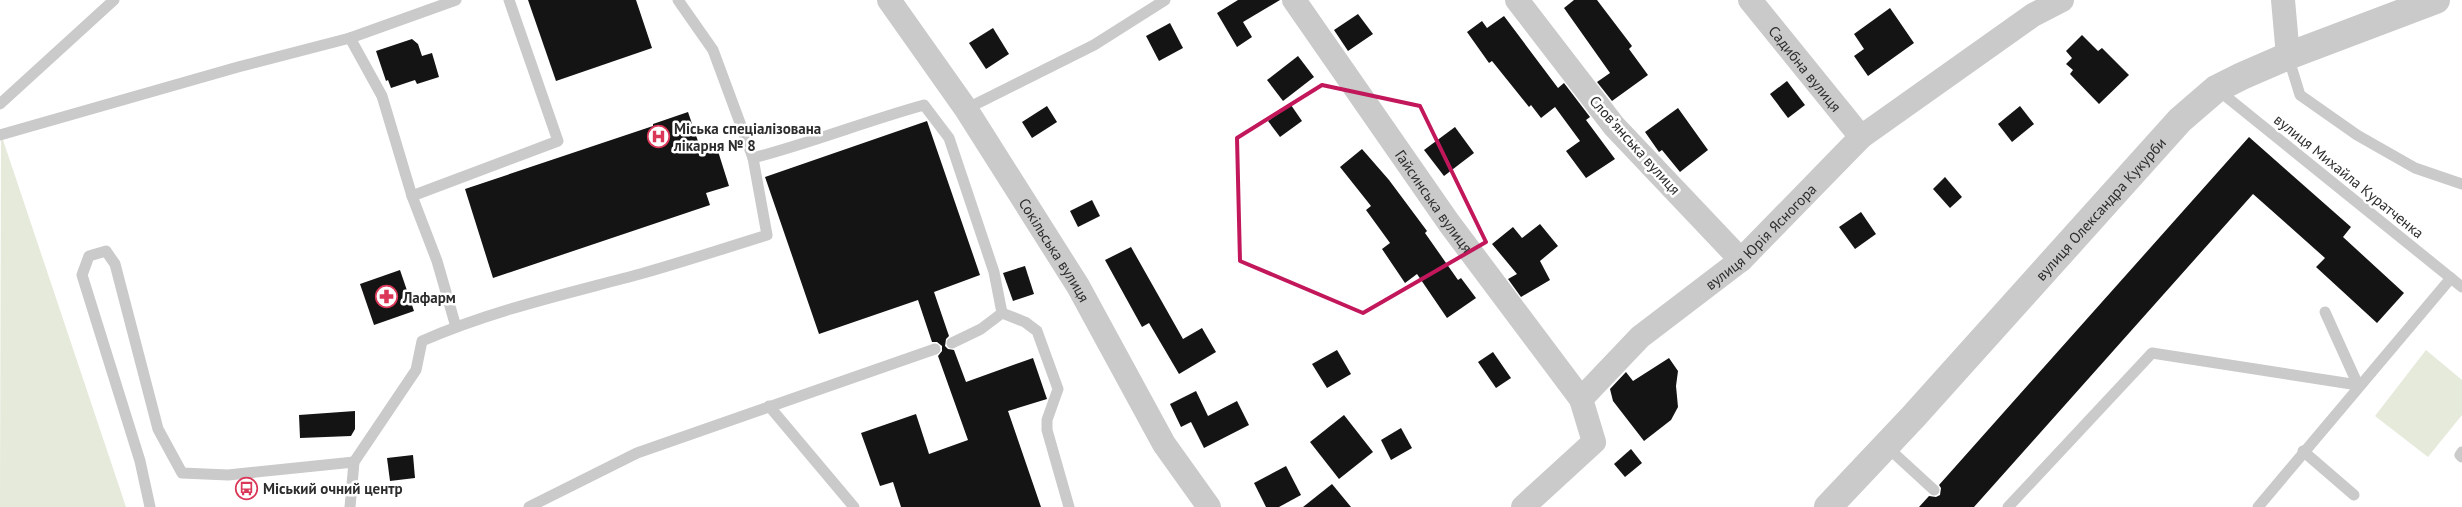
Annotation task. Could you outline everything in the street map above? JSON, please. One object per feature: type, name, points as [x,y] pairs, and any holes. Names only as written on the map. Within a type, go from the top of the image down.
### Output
[{"type":"street","name":"Сокільська вулиця","points":[[889,0],[966,109],[1078,286],[1164,444],[1209,507]]},
{"type":"street","name":"Гайсинська вулиця","points":[[1294,0],[1449,223],[1580,399]]},
{"type":"street","name":"Словʼянська вулиця","points":[[1518,0],[1614,126],[1741,260]]},
{"type":"street","name":"Садибна вулиця","points":[[1750,0],[1861,137]]},
{"type":"street","name":"вулиця Юрія Ясногора","points":[[1580,399],[1640,337],[1741,260],[1861,137],[2033,16],[2062,0]]},
{"type":"street","points":[[2283,0],[2288,56]]},
{"type":"street","name":"вулиця Олександра Кукурби","points":[[1828,507],[1886,446],[2180,120],[2216,89],[2288,56],[2436,0]]},
{"type":"street","points":[[1523,507],[1594,442],[1580,399]]},
{"type":"lane","points":[[0,104],[114,0]]},
{"type":"lane","points":[[0,135],[238,67],[350,38],[456,0]]},
{"type":"lane","points":[[412,196],[558,141],[509,0]]},
{"type":"lane","points":[[350,507],[354,462],[416,370],[422,341],[456,326],[511,307],[641,273],[767,234],[753,158],[713,50],[678,0]]},
{"type":"lane","points":[[966,109],[1094,45],[1165,0]]},
{"type":"lane","points":[[350,38],[382,96],[412,196],[437,261],[456,326]]},
{"type":"lane","points":[[2288,56],[2300,95],[2357,134],[2415,168],[2462,184]]},
{"type":"lane","name":"вулиця Михайла Куратченка","points":[[2216,89],[2462,287]]},
{"type":"lane","points":[[753,158],[804,145],[864,122],[924,105],[949,138],[994,272],[1002,313]]},
{"type":"lane","points":[[150,507],[140,461],[82,275],[89,256],[106,251],[115,264],[158,429],[182,473],[228,475],[354,462]]},
{"type":"lane","points":[[2258,507],[2358,385],[2451,278]]},
{"type":"lane","points":[[2326,312],[2358,385]]},
{"type":"lane","points":[[952,342],[981,328],[1002,313]]},
{"type":"lane","points":[[1002,313],[1025,322],[1037,332],[1058,389],[1047,420],[1047,430],[1069,507]]},
{"type":"lane","points":[[529,507],[637,453],[935,349]]},
{"type":"lane","points":[[2008,507],[2152,353],[2358,385]]},
{"type":"lane","points":[[769,406],[854,507]]},
{"type":"lane","points":[[1886,446],[1934,490]]},
{"type":"lane","points":[[2303,451],[2354,495]]},
{"type":"lane","points":[[2462,452],[2460,455],[2462,457]]},
{"type":"highlighted area","points":[[1322,85],[1420,106],[1486,242],[1363,313],[1240,261],[1237,138]]},
{"type":"shaded area","points":[[1,134],[126,507],[0,507]]},
{"type":"shaded area","points":[[2426,350],[2462,380],[2462,415],[2428,457],[2375,416]]},
{"type":"building","points":[[528,0],[636,0],[652,48],[556,81]]},
{"type":"building","points":[[1238,0],[1280,0],[1243,22],[1252,37],[1237,47],[1217,13]]},
{"type":"building","points":[[1574,0],[1597,0],[1632,46],[1629,49],[1648,75],[1612,101],[1597,82],[1610,73],[1564,8]]},
{"type":"building","points":[[1890,8],[1914,43],[1868,76],[1854,56],[1864,49],[1854,34]]},
{"type":"building","points":[[1358,14],[1373,34],[1348,51],[1334,30]]},
{"type":"building","points":[[1504,16],[1558,88],[1564,83],[1590,117],[1586,120],[1615,159],[1586,178],[1566,151],[1580,141],[1555,107],[1541,118],[1531,105],[1529,107],[1492,61],[1489,63],[1467,32],[1482,21],[1487,28]]},
{"type":"building","points":[[1170,23],[1183,48],[1159,61],[1146,36]]},
{"type":"building","points":[[993,28],[1009,54],[986,69],[969,43]]},
{"type":"building","points":[[2082,35],[2098,51],[2102,48],[2129,75],[2099,104],[2070,74],[2073,70],[2066,64],[2072,58],[2066,51]]},
{"type":"building","points":[[412,39],[418,44],[422,56],[432,53],[439,77],[417,84],[415,80],[391,88],[388,80],[386,81],[376,51]]},
{"type":"building","points":[[1298,56],[1314,77],[1283,101],[1267,80]]},
{"type":"building","points":[[1787,81],[1805,105],[1788,118],[1770,94]]},
{"type":"building","points":[[1291,105],[1302,121],[1280,137],[1268,121]]},
{"type":"building","points":[[1047,106],[1057,122],[1032,138],[1022,122]]},
{"type":"building","points":[[2020,106],[2034,124],[2012,142],[1998,124]]},
{"type":"building","points":[[1678,108],[1708,150],[1680,172],[1662,150],[1659,152],[1645,132]]},
{"type":"building","name":"Міська спеціалізована лікарня № 8","points":[[688,112],[702,153],[717,148],[729,186],[706,193],[710,205],[493,278],[465,189],[653,126],[653,124]]},
{"type":"building","points":[[927,121],[980,275],[934,292],[949,336],[946,339],[945,346],[948,349],[954,350],[966,382],[1033,358],[1047,399],[1008,411],[1041,507],[901,507],[893,482],[880,486],[861,433],[916,414],[929,454],[968,440],[938,356],[942,351],[942,346],[937,342],[932,342],[918,300],[819,334],[765,177]]},
{"type":"building","points":[[1455,127],[1474,153],[1444,176],[1424,150]]},
{"type":"building","points":[[2249,137],[2351,227],[2343,237],[2404,293],[2377,323],[2316,267],[2325,258],[2253,194],[1974,507],[1919,507],[1929,496],[1936,497],[1940,495],[1941,488],[1939,485]]},
{"type":"building","points":[[1362,149],[1389,180],[1427,231],[1425,233],[1458,280],[1461,278],[1476,298],[1447,318],[1417,274],[1405,283],[1382,249],[1390,243],[1366,210],[1371,206],[1340,167]]},
{"type":"building","points":[[1945,177],[1962,197],[1950,208],[1933,189]]},
{"type":"building","points":[[1092,200],[1100,216],[1078,227],[1070,211]]},
{"type":"building","points":[[1861,212],[1876,234],[1855,249],[1839,227]]},
{"type":"building","points":[[1540,224],[1558,246],[1540,261],[1550,280],[1521,297],[1508,279],[1517,274],[1492,244],[1513,227],[1522,238]]},
{"type":"building","points":[[1131,247],[1183,339],[1202,328],[1216,352],[1179,374],[1149,323],[1142,327],[1105,260]]},
{"type":"building","points":[[1025,266],[1034,294],[1013,301],[1003,273]]},
{"type":"building","name":"Лафарм","points":[[400,270],[414,311],[374,325],[360,284]]},
{"type":"building","points":[[1337,350],[1351,374],[1327,388],[1312,364]]},
{"type":"building","points":[[1493,352],[1511,378],[1496,388],[1478,362]]},
{"type":"building","points":[[1669,358],[1678,371],[1676,386],[1678,407],[1671,420],[1644,441],[1613,401],[1610,389],[1626,372],[1633,381]]},
{"type":"building","points":[[1196,391],[1208,416],[1237,401],[1249,425],[1204,448],[1191,422],[1181,427],[1170,404]]},
{"type":"building","points":[[355,411],[355,429],[351,436],[300,438],[299,415]]},
{"type":"building","points":[[1344,415],[1373,452],[1339,479],[1310,442]]},
{"type":"building","points":[[1401,428],[1412,448],[1391,460],[1381,440]]},
{"type":"building","points":[[1631,449],[1642,463],[1625,477],[1614,464]]},
{"type":"building","points":[[413,455],[415,478],[390,481],[387,458]]},
{"type":"building","points":[[1286,466],[1301,495],[1279,507],[1266,507],[1254,483]]},
{"type":"building","points":[[1332,484],[1351,507],[1303,507]]},
{"type":"place","name":"Міська спеціалізована лікарня № 8","points":[[658,137]]},
{"type":"place","name":"Лафарм","points":[[387,297]]},
{"type":"place","name":"Міський очний центр","points":[[247,488]]}]
